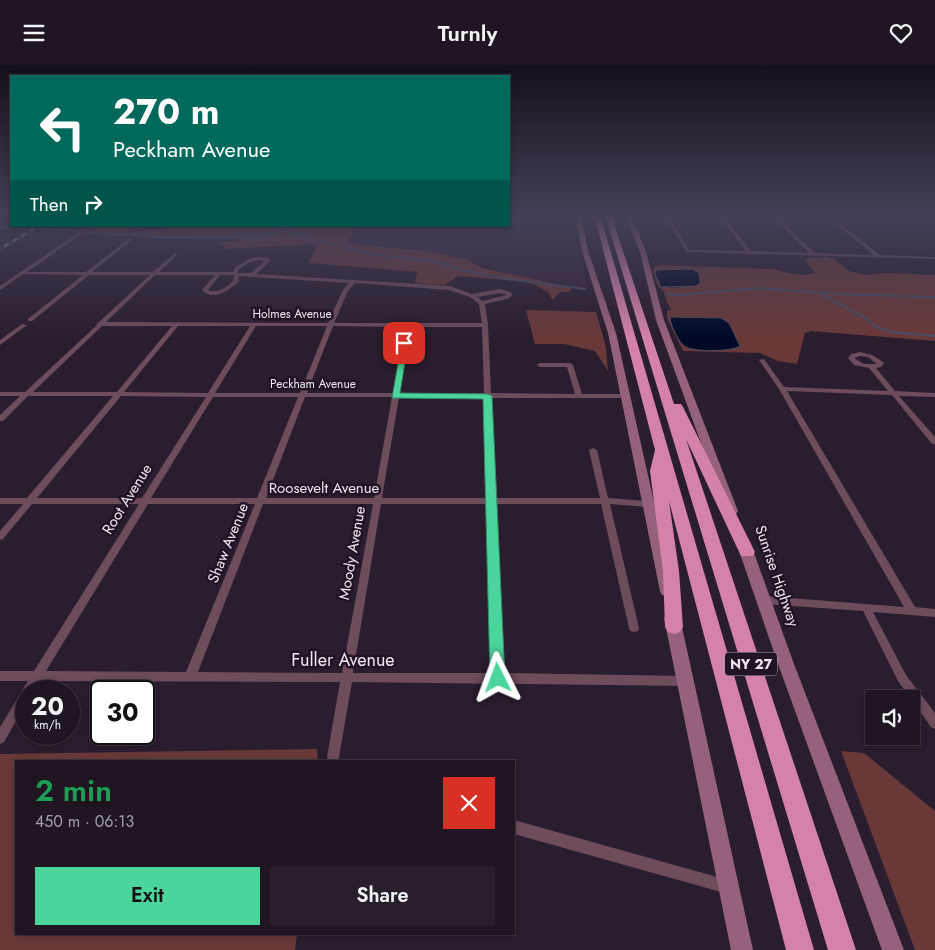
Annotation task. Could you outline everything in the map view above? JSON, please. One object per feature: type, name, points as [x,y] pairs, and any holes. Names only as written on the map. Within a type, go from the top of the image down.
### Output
[{"type":"highway","name":"NY 27","points":[[608,256],[800,950]]},
{"type":"highway","name":"NY 27","points":[[621,256],[842,950]]},
{"type":"highway","points":[[660,378],[681,413],[747,552]]},
{"type":"highway","points":[[661,447],[657,471],[671,571],[674,627]]},
{"type":"main road","points":[[587,256],[612,333],[742,950]]},
{"type":"main road","name":"Sunrise Highway","points":[[644,256],[660,320],[712,455],[893,950]]},
{"type":"street","points":[[0,288],[47,256]]},
{"type":"street","points":[[30,320],[108,256]]},
{"type":"street","points":[[0,419],[172,256]]},
{"type":"street","points":[[887,256],[935,258]]},
{"type":"street","points":[[219,274],[205,290],[206,292],[215,294],[224,291],[236,281],[236,270],[250,260],[267,259],[252,275]]},
{"type":"street","points":[[22,273],[237,274],[450,288],[472,295],[482,303],[485,325],[498,678]]},
{"type":"street","name":"Shaw Avenue","points":[[190,677],[331,325],[346,290],[353,282]]},
{"type":"street","points":[[472,295],[500,291],[509,293],[509,296],[505,298],[482,303]]},
{"type":"street","name":"Holmes Avenue","points":[[99,324],[485,325]]},
{"type":"street","points":[[0,343],[24,325]]},
{"type":"street","points":[[0,537],[177,325]]},
{"type":"street","name":"Root Avenue","points":[[35,680],[254,325]]},
{"type":"street","name":"Moody Avenue","points":[[333,757],[408,325]]},
{"type":"street","points":[[762,360],[782,389],[912,612]]},
{"type":"street","points":[[540,365],[570,365],[579,395]]},
{"type":"street","points":[[871,367],[935,442]]},
{"type":"street","points":[[782,389],[935,395]]},
{"type":"street","name":"Peckham Avenue","points":[[0,394],[626,396]]},
{"type":"street","points":[[593,450],[634,628]]},
{"type":"street","name":"Roosevelt Avenue","points":[[0,501],[606,501],[647,504]]},
{"type":"street","points":[[764,600],[935,613]]},
{"type":"street","points":[[866,608],[902,678],[935,723]]},
{"type":"street","name":"Fuller Avenue","points":[[0,676],[498,678],[686,681]]},
{"type":"street","name":"Root Avenue","points":[[0,738],[15,713]]},
{"type":"street","points":[[515,827],[730,888]]},
{"type":"shaded area","points":[[312,256],[452,256],[465,259],[483,268],[572,288],[569,292],[560,292],[553,300],[548,292],[530,282],[458,276],[444,285],[415,283],[417,272],[309,263]]},
{"type":"shaded area","points":[[455,256],[581,256],[588,289],[526,279]]},
{"type":"shaded area","points":[[825,257],[834,259],[849,271],[866,275],[885,273],[935,275],[935,341],[811,331],[805,333],[797,364],[778,361],[760,353],[683,351],[667,318],[667,311],[671,310],[664,291],[658,286],[653,271],[655,266],[660,265],[774,269],[805,275],[815,273],[805,260]],"holes":[[[692,269],[696,286],[669,288],[656,270]],[[670,317],[721,318],[729,323],[739,346],[728,350],[703,350]]]},
{"type":"shaded area","points":[[526,310],[596,312],[606,347],[608,371],[595,351],[564,344],[535,344]]},
{"type":"shaded area","points":[[317,749],[318,760],[15,760],[15,935],[297,935],[295,950],[0,950],[0,754]]},
{"type":"shaded area","points":[[841,751],[864,753],[935,811],[935,950],[915,950]]},
{"type":"water","points":[[692,269],[699,273],[700,283],[696,286],[661,287],[655,274],[656,270]]},
{"type":"water","points":[[670,317],[721,318],[729,323],[740,346],[713,351],[686,347],[675,333]]},
{"type":"waterway","points":[[391,256],[439,262],[461,270],[507,279],[585,289]]},
{"type":"waterway","points":[[665,294],[681,295],[760,288],[838,294],[935,297]]},
{"type":"waterway","points":[[821,294],[866,318],[876,327],[892,332],[935,336]]},
{"type":"route","points":[[404,343],[395,396],[488,396],[498,678]]}]
